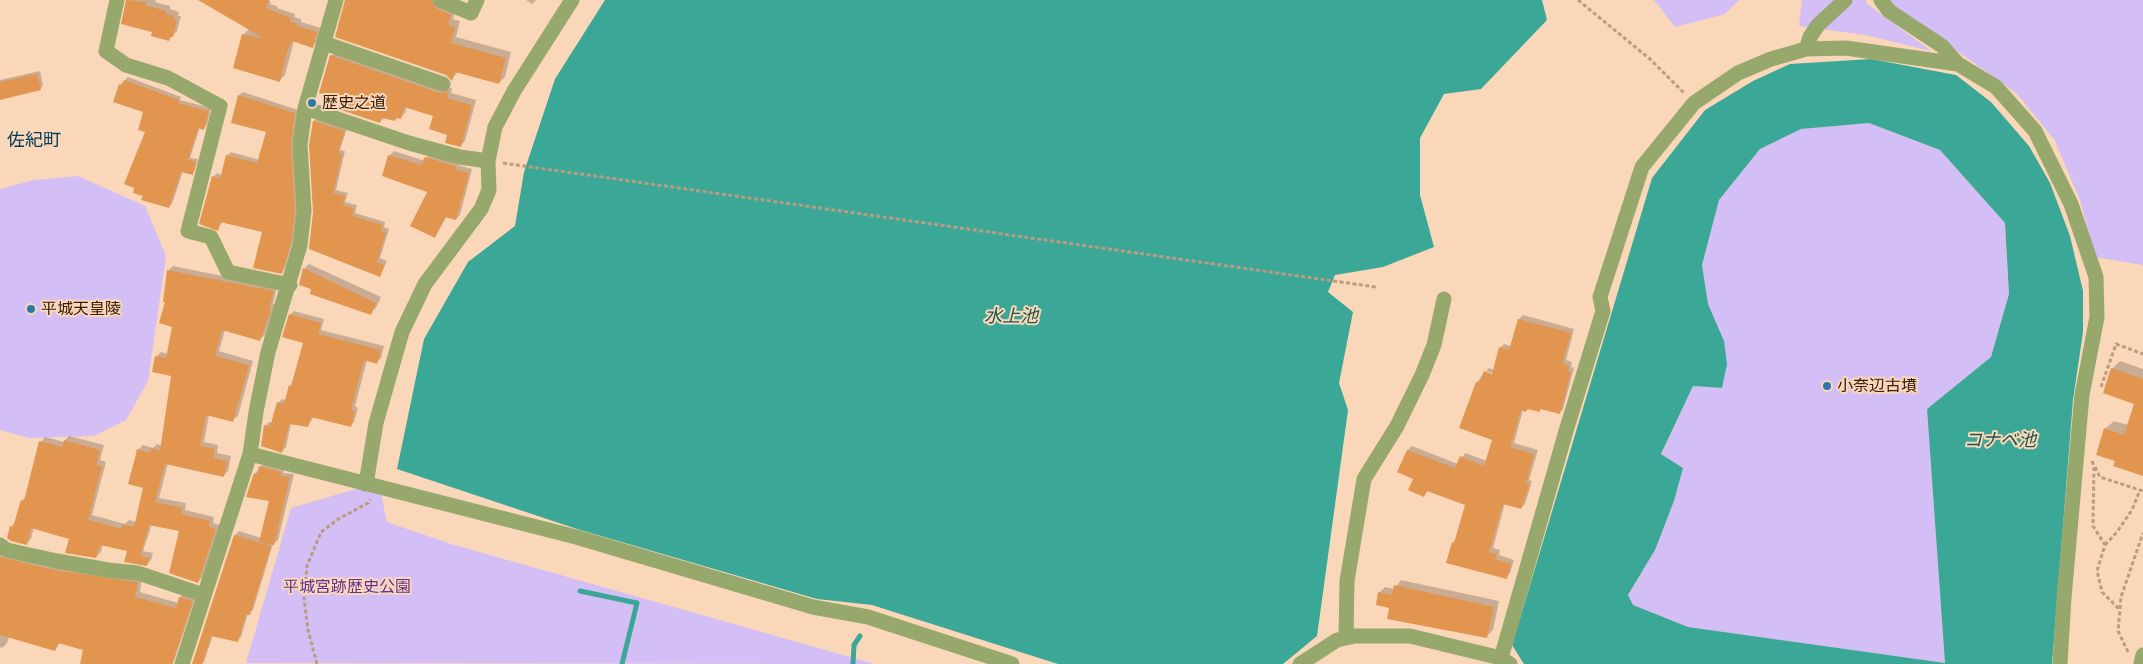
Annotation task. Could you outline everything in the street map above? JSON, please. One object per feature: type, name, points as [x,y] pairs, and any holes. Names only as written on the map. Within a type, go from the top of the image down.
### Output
[{"type":"street","points":[[117,0],[106,51],[126,65],[168,78],[220,106],[188,230],[211,237],[228,272],[290,285]]},
{"type":"street","points":[[182,664],[250,454],[268,352],[290,285],[303,226],[300,145],[305,108],[336,0]]},
{"type":"street","points":[[440,0],[471,13],[477,0]]},
{"type":"street","points":[[371,485],[376,423],[402,332],[425,284],[481,209],[489,190],[488,161],[495,127],[514,91],[572,0]]},
{"type":"street","points":[[1806,48],[1810,37],[1818,25],[1845,0]]},
{"type":"street","points":[[1881,0],[1890,11],[1942,46],[1958,64],[1996,87],[2035,131],[2071,204],[2096,277],[2097,317],[2082,395],[2060,664]]},
{"type":"street","points":[[324,43],[443,84]]},
{"type":"street","points":[[1300,664],[1337,640],[1346,638],[1410,636],[1506,661],[1566,431],[1603,311],[1600,297],[1642,167],[1694,103],[1738,74],[1771,59],[1806,48],[1846,48],[1958,64]]},
{"type":"street","points":[[305,108],[409,143],[460,157],[488,161]]},
{"type":"street","points":[[1346,638],[1347,581],[1364,479],[1397,426],[1422,374],[1434,345],[1444,299]]},
{"type":"street","points":[[250,454],[576,537],[813,607],[868,617],[1012,664]]},
{"type":"street","points":[[0,545],[7,550],[57,561],[138,573],[204,595]]},
{"type":"path","points":[[1578,0],[1652,60],[1694,103]]},
{"type":"path","points":[[488,161],[1376,287]]},
{"type":"path","points":[[2099,393],[2116,344],[2143,354]]},
{"type":"path","points":[[2089,453],[2100,477],[2141,490],[2132,510],[2118,532],[2105,545],[2097,571],[2102,592],[2120,610]]},
{"type":"path","points":[[2094,466],[2093,526],[2105,545]]},
{"type":"path","points":[[317,664],[308,630],[304,598],[307,566],[321,532],[340,518],[368,503],[371,485]]},
{"type":"path","points":[[2138,658],[2118,631],[2121,597],[2143,533]]},
{"type":"green space","points":[[1654,0],[1739,0],[1725,14],[1675,27]]},
{"type":"green space","points":[[1802,0],[1866,0],[1867,4],[1931,51],[1865,35],[1799,26]]},
{"type":"green space","points":[[1886,0],[2143,0],[2143,265],[2095,257],[2080,200],[2054,139],[2016,93]]},
{"type":"green space","points":[[1869,123],[1940,150],[2005,223],[2009,294],[1991,357],[1927,409],[1945,663],[1688,627],[1633,605],[1628,596],[1655,550],[1674,501],[1683,468],[1661,455],[1693,386],[1722,388],[1724,341],[1708,304],[1702,265],[1719,200],[1760,149],[1801,129]]},
{"type":"green space","points":[[78,176],[145,206],[166,256],[148,381],[126,420],[94,436],[29,438],[0,430],[0,189],[34,180]]},
{"type":"green space","name":"平城宮跡歴史公園","points":[[359,488],[381,494],[387,522],[451,544],[875,664],[246,663],[291,508]]},
{"type":"water","name":"水上池","points":[[605,0],[1542,0],[1547,20],[1481,89],[1444,94],[1420,138],[1420,195],[1434,247],[1383,267],[1335,275],[1328,292],[1353,312],[1339,383],[1348,410],[1317,636],[1283,664],[1058,664],[872,605],[817,599],[577,529],[397,469],[424,339],[468,262],[515,226],[524,172],[555,79]]},
{"type":"water","name":"コナベ池","points":[[1871,59],[1956,75],[1991,102],[2029,146],[2050,183],[2070,236],[2083,291],[2083,332],[2073,400],[2052,664],[1524,664],[1512,645],[1652,178],[1705,110],[1753,81],[1790,64]],"holes":[[[1869,123],[1940,150],[2005,223],[2009,294],[1991,357],[1927,409],[1945,663],[1688,627],[1633,605],[1628,595],[1655,550],[1674,501],[1683,468],[1661,454],[1693,386],[1722,388],[1727,364],[1724,341],[1708,304],[1702,265],[1719,200],[1760,149],[1801,129]]]},
{"type":"building","points":[[126,0],[146,2],[145,5],[166,11],[166,14],[175,16],[174,20],[177,21],[173,37],[170,37],[169,41],[151,36],[152,32],[121,24]]},
{"type":"building","points":[[198,0],[269,0],[266,8],[291,18],[290,21],[297,24],[297,26],[317,32],[313,48],[292,41],[287,52],[280,82],[233,68],[242,34],[265,39]]},
{"type":"building","points":[[345,0],[431,0],[436,8],[451,15],[448,25],[455,27],[451,43],[506,58],[499,84],[455,72],[452,81],[446,75],[335,37]]},
{"type":"building","points":[[330,55],[440,93],[448,91],[447,98],[472,105],[461,147],[445,143],[447,135],[429,129],[433,116],[404,107],[401,119],[396,118],[395,121],[382,118],[380,123],[338,109],[342,99],[319,93]]},
{"type":"building","points":[[37,74],[41,90],[0,100],[0,82]]},
{"type":"building","points":[[124,80],[179,100],[178,103],[209,111],[204,130],[198,128],[188,160],[196,162],[193,175],[181,172],[169,208],[141,200],[143,196],[133,193],[134,188],[124,184],[145,132],[138,130],[143,112],[113,102],[119,84],[122,85]]},
{"type":"building","points":[[238,95],[295,113],[291,145],[295,211],[291,243],[282,274],[253,268],[262,232],[220,222],[218,231],[199,224],[212,176],[220,179],[226,155],[257,163],[266,132],[231,123]]},
{"type":"building","points":[[313,121],[345,131],[338,153],[342,154],[333,193],[345,196],[343,205],[354,208],[352,216],[383,225],[381,231],[386,232],[377,262],[385,265],[380,277],[309,249],[313,212],[309,145]]},
{"type":"building","points":[[388,155],[422,165],[424,157],[456,166],[455,169],[469,173],[456,220],[445,217],[435,238],[410,226],[427,192],[382,176]]},
{"type":"building","points":[[303,268],[376,303],[371,315],[310,294],[311,289],[299,285]]},
{"type":"building","points":[[167,270],[274,291],[269,309],[271,309],[260,341],[222,330],[215,356],[249,365],[233,422],[206,415],[200,446],[215,449],[213,458],[227,461],[224,477],[165,464],[155,502],[182,508],[181,514],[210,521],[209,527],[216,529],[198,583],[169,573],[179,531],[149,525],[140,556],[149,558],[147,566],[124,562],[127,551],[100,545],[96,558],[65,553],[69,539],[31,528],[27,545],[11,541],[7,538],[10,526],[13,527],[21,500],[24,501],[39,441],[62,447],[64,440],[100,450],[96,465],[102,466],[88,520],[122,529],[123,524],[134,527],[143,488],[128,484],[137,449],[150,453],[151,448],[160,451],[171,376],[152,372],[155,356],[166,358],[172,327],[159,323],[165,302],[163,302]]},
{"type":"building","points":[[289,314],[321,323],[318,334],[381,350],[377,364],[364,360],[351,410],[355,411],[351,427],[311,417],[308,427],[289,424],[282,453],[261,446],[264,425],[270,427],[277,402],[284,404],[303,343],[282,337]]},
{"type":"building","points":[[1518,319],[1571,333],[1562,364],[1569,366],[1568,371],[1571,372],[1560,414],[1540,409],[1540,412],[1527,409],[1526,412],[1521,410],[1510,447],[1534,454],[1526,484],[1529,485],[1521,509],[1503,504],[1489,552],[1497,554],[1495,559],[1511,564],[1507,579],[1446,563],[1465,505],[1427,491],[1424,497],[1408,490],[1413,479],[1397,472],[1407,450],[1455,468],[1460,456],[1484,466],[1492,440],[1459,428],[1476,382],[1479,383],[1484,371],[1492,374],[1499,347],[1509,350]]},
{"type":"building","points":[[2111,368],[2143,379],[2143,476],[2113,466],[2115,461],[2096,455],[2104,428],[2124,435],[2134,404],[2103,393]]},
{"type":"building","points":[[259,466],[278,471],[281,473],[280,476],[290,477],[274,545],[259,542],[269,501],[246,497],[254,473],[257,474]]},
{"type":"building","points":[[234,535],[271,546],[250,615],[246,614],[238,642],[211,636],[202,664],[192,664]]},
{"type":"building","points":[[0,557],[55,570],[136,582],[138,583],[135,597],[176,608],[179,597],[193,601],[172,664],[80,664],[83,650],[58,643],[55,651],[0,635]]},
{"type":"building","points":[[1394,585],[1494,607],[1487,638],[1387,619],[1389,608],[1376,605],[1378,592],[1392,595]]},
{"type":"waterway","points":[[580,591],[637,603],[622,664]]},
{"type":"waterway","points":[[853,664],[854,645],[860,636]]},
{"type":"place","name":"歴史之道","points":[[312,103]]},
{"type":"place","name":"平城天皇陵","points":[[31,309]]},
{"type":"place","name":"小奈辺古墳","points":[[1827,386]]},
{"type":"district","name":"佐紀町","points":[[34,141]]}]
